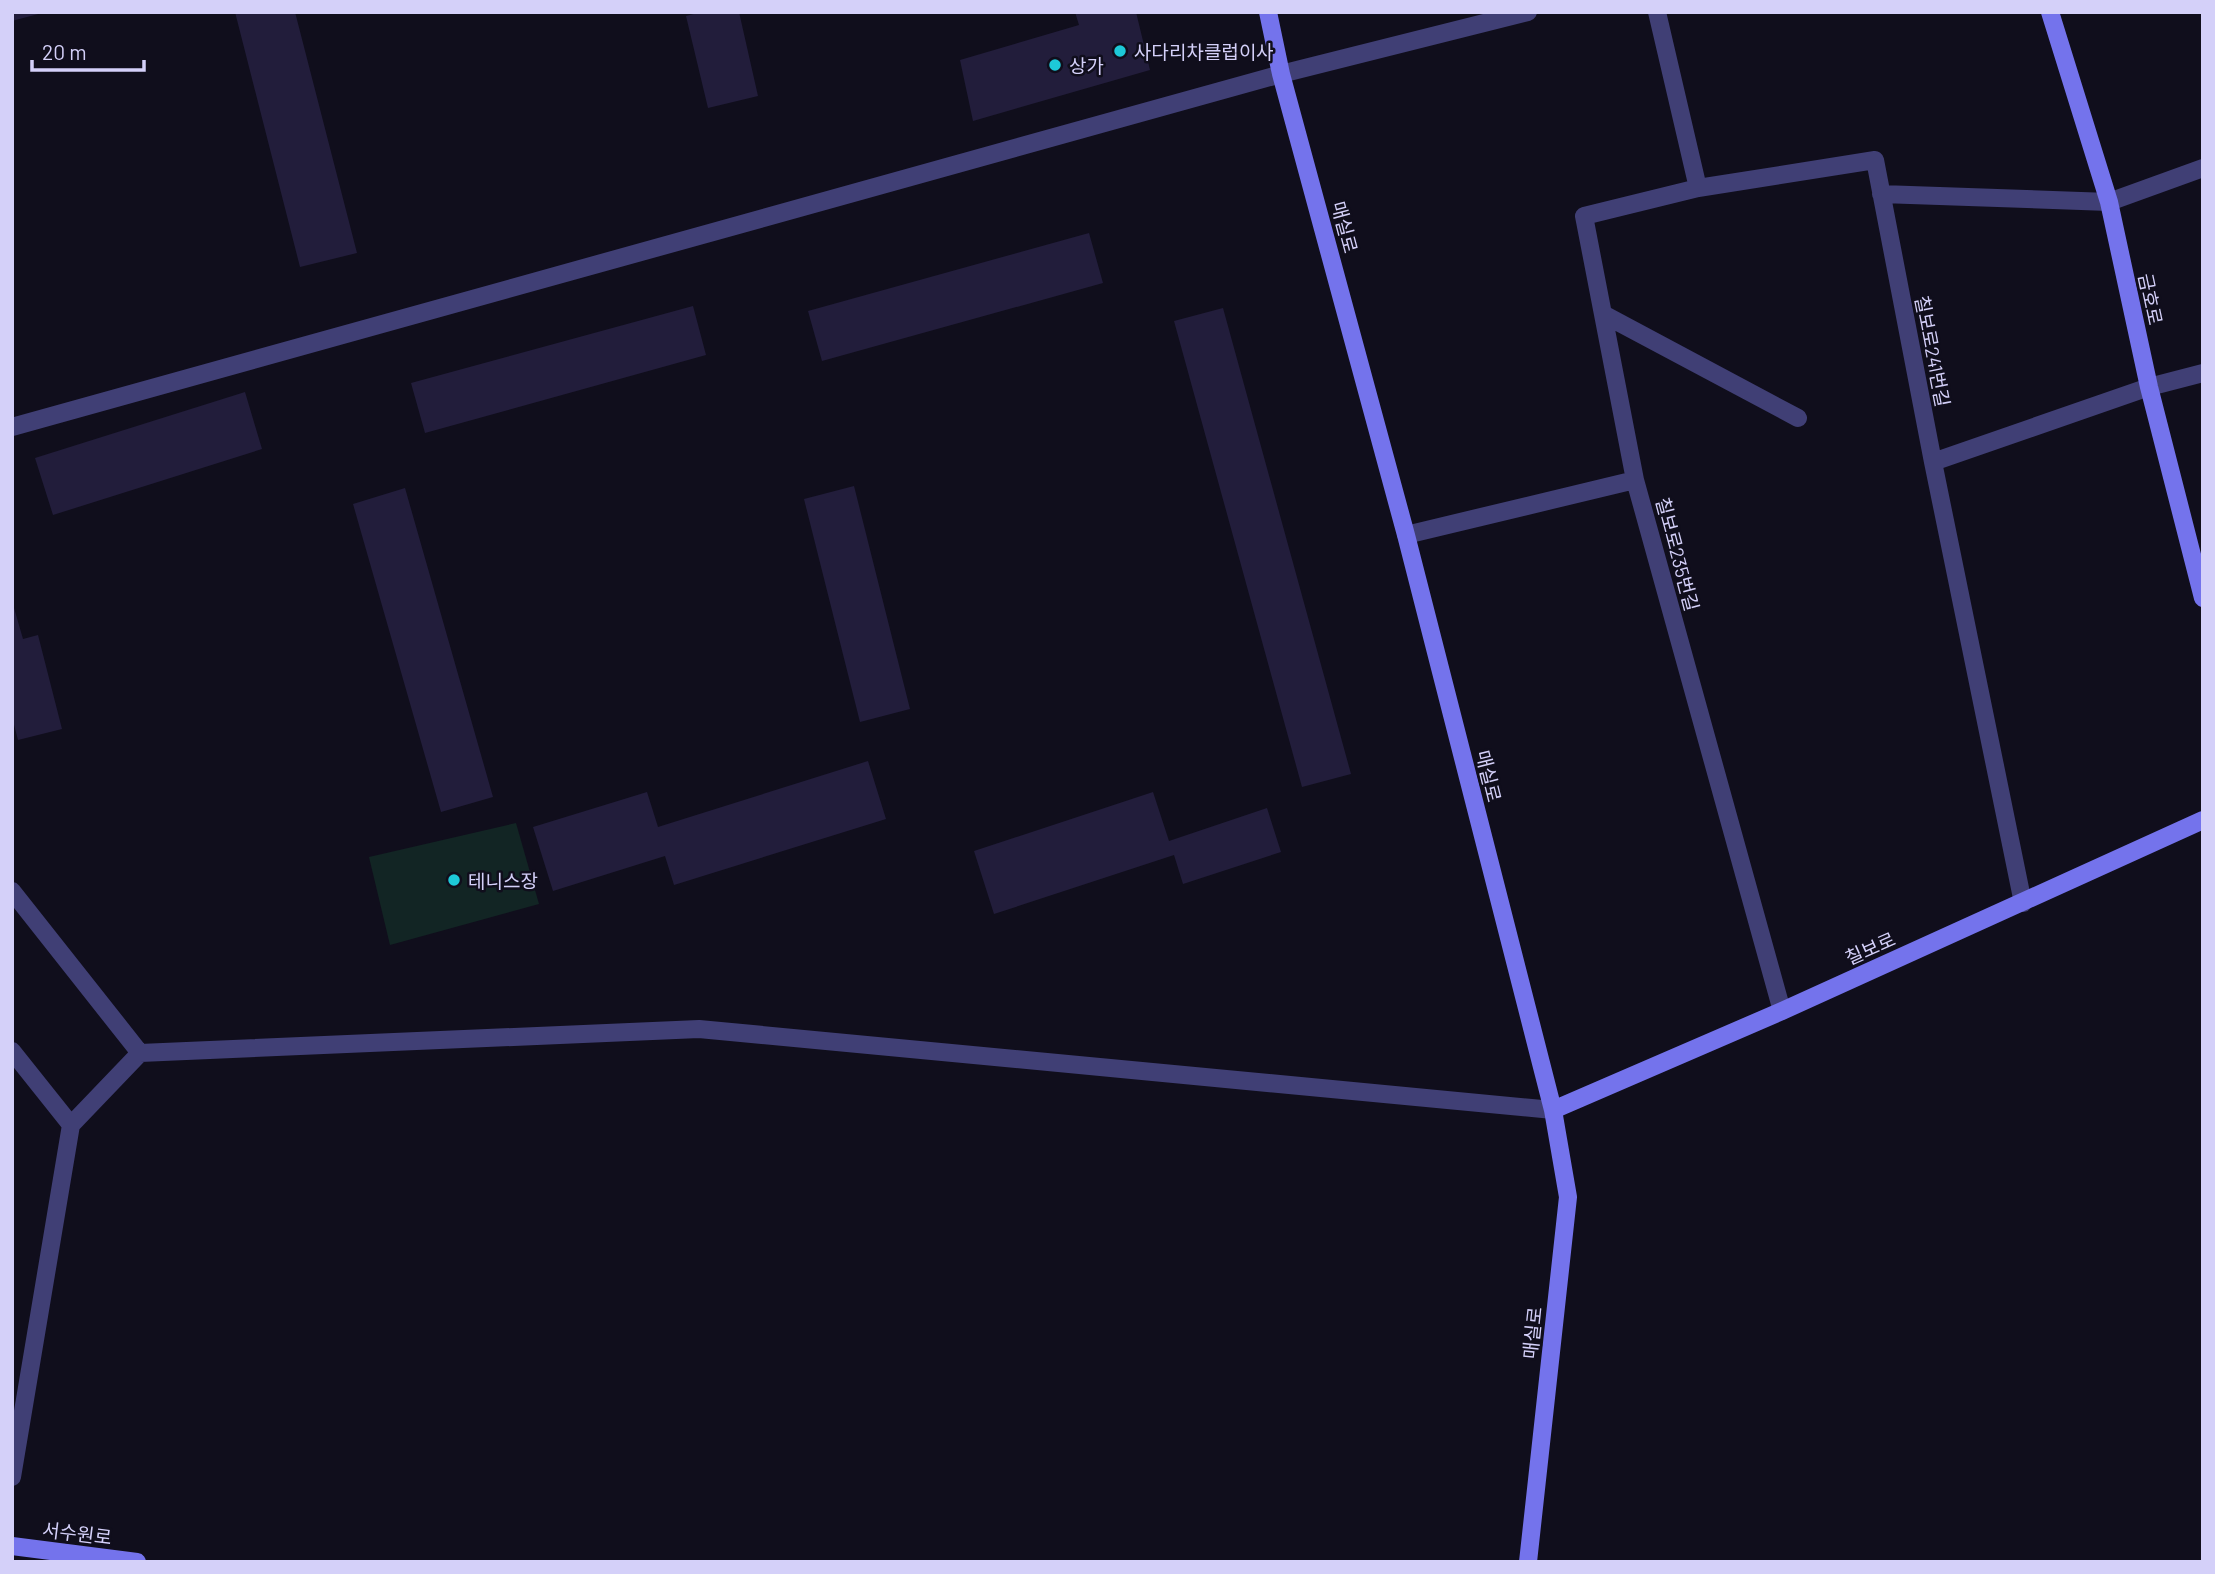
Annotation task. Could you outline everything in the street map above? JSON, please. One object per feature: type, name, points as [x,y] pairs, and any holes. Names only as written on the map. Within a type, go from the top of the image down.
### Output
[{"type":"street","name":"매실로","points":[[1268,12],[1281,74],[1406,535],[1553,1110],[1568,1197],[1528,1562]]},
{"type":"street","points":[[12,427],[1281,74],[1528,12]]},
{"type":"street","points":[[1657,12],[1698,188]]},
{"type":"street","name":"금호로","points":[[2050,12],[2109,202],[2149,387],[2203,598]]},
{"type":"street","name":"칠보로241번길","points":[[1698,188],[1875,160],[1933,462],[2023,902]]},
{"type":"street","points":[[1881,194],[2109,202],[2203,168]]},
{"type":"street","name":"칠보로235번길","points":[[1698,188],[1584,216],[1635,480],[1782,1011]]},
{"type":"street","points":[[1603,314],[1798,418]]},
{"type":"street","points":[[1933,462],[2149,387],[2203,373]]},
{"type":"street","points":[[1406,535],[1635,480]]},
{"type":"street","name":"칠보로","points":[[1553,1110],[1782,1011],[2203,821]]},
{"type":"street","points":[[12,891],[140,1053]]},
{"type":"street","points":[[12,1477],[71,1125],[140,1053],[699,1029],[1553,1110]]},
{"type":"street","points":[[12,1051],[71,1125]]},
{"type":"street","name":"서수원로","points":[[12,1546],[137,1562]]},
{"type":"green space","name":"테니스장","points":[[516,823],[539,904],[390,945],[369,857]]},
{"type":"building","points":[[12,12],[42,12],[42,13],[12,21]]},
{"type":"building","points":[[235,12],[295,12],[357,253],[300,267]]},
{"type":"building","points":[[701,12],[739,12],[758,96],[708,108],[686,16]]},
{"type":"building","name":"상가","points":[[1075,12],[1136,12],[1150,70],[973,121],[960,60],[1079,25]]},
{"type":"building","points":[[1089,233],[1103,283],[822,361],[808,311]]},
{"type":"building","points":[[693,306],[706,355],[425,433],[411,383]]},
{"type":"building","points":[[1223,308],[1351,774],[1302,787],[1174,321]]},
{"type":"building","points":[[245,392],[262,449],[53,515],[35,458]]},
{"type":"building","points":[[854,486],[910,709],[860,722],[804,499]]},
{"type":"building","points":[[405,488],[493,797],[441,812],[353,504]]},
{"type":"building","points":[[12,601],[23,639],[38,635],[62,729],[18,740],[12,717]]},
{"type":"building","points":[[868,761],[886,819],[674,885],[665,856],[553,891],[533,827],[647,792],[658,827]]},
{"type":"building","points":[[1153,792],[1169,841],[1267,808],[1281,852],[1183,884],[1174,855],[994,914],[974,851]]},
{"type":"place","name":"사다리차클럽이사","points":[[1120,51]]},
{"type":"place","name":"상가","points":[[1055,65]]},
{"type":"place","name":"테니스장","points":[[454,880]]}]
